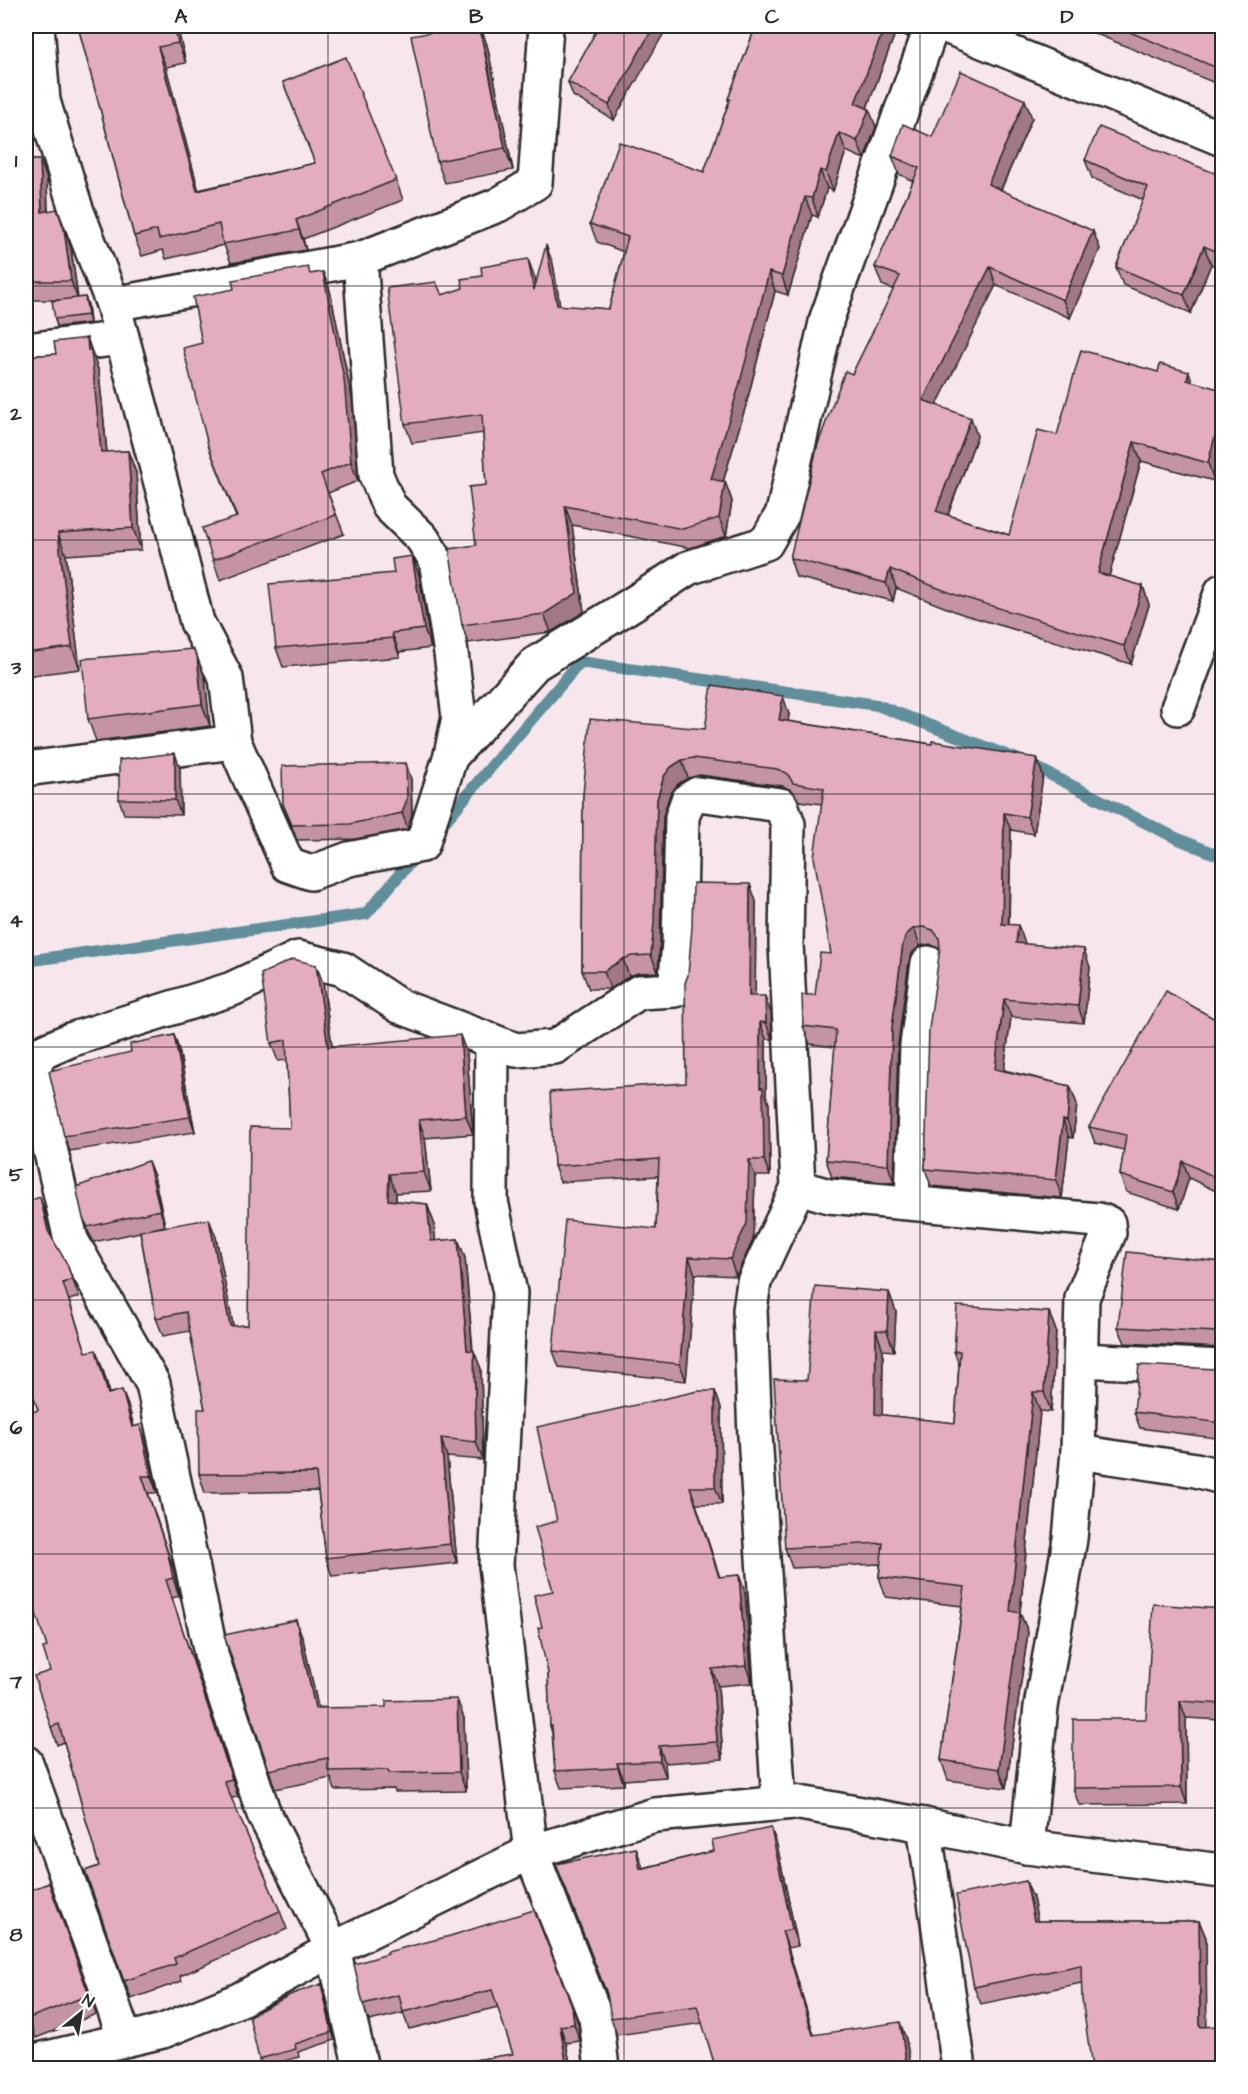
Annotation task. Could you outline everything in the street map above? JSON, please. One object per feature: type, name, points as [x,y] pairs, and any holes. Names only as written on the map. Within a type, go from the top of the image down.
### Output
[{"type":"street","points":[[37,26],[43,101],[76,210],[113,304],[197,622],[226,678],[234,742],[288,865],[312,873],[349,859],[422,845],[451,755],[459,717],[436,560],[422,538],[389,506],[376,475],[360,259]]},
{"type":"street","points":[[113,304],[360,259],[498,205],[535,183],[546,26]]},
{"type":"street","points":[[451,755],[535,663],[688,568],[766,543],[783,513],[827,318],[932,26]]},
{"type":"street","points":[[946,26],[1222,139]]},
{"type":"street","points":[[26,350],[122,338]]},
{"type":"street","points":[[1178,708],[1222,591]]},
{"type":"street","points":[[26,769],[234,742]]},
{"type":"street","points":[[361,2068],[333,1949],[264,1814],[212,1658],[153,1384],[71,1240],[34,1078],[36,1055],[70,1040],[232,989],[298,958],[343,969],[399,1006],[516,1050],[555,1047],[639,992],[675,990],[679,942],[682,817],[688,800],[698,794],[781,805],[788,824],[786,944],[798,1187],[754,1282],[750,1310],[755,1436],[779,1803]]},
{"type":"street","points":[[912,1203],[917,1045],[928,963]]},
{"type":"street","points":[[492,1041],[491,1201],[510,1293],[496,1565],[531,1852],[596,2018],[602,2068]]},
{"type":"street","points":[[798,1187],[829,1196],[1108,1222],[1109,1233],[1082,1298],[1078,1452],[1070,1539],[1041,1707],[1027,1847]]},
{"type":"street","points":[[1081,1360],[1222,1367]]},
{"type":"street","points":[[1078,1452],[1196,1470],[1222,1477]]},
{"type":"street","points":[[26,1763],[125,2039]]},
{"type":"street","points":[[26,2062],[163,2031],[239,2000],[333,1949],[531,1852],[655,1815],[794,1802],[924,1825],[1027,1847],[1222,1872]]},
{"type":"street","points":[[924,1825],[959,2068]]},
{"type":"building","points":[[78,26],[174,26],[178,43],[158,47],[197,191],[315,163],[283,82],[346,57],[396,180],[296,220],[299,230],[223,244],[219,224],[159,239],[157,230],[134,236]]},
{"type":"building","points":[[479,26],[505,148],[437,161],[411,36]]},
{"type":"building","points":[[599,26],[654,26],[609,105],[568,82]]},
{"type":"building","points":[[756,26],[885,26],[855,103],[869,109],[857,141],[839,133],[826,172],[820,170],[812,198],[805,197],[782,276],[769,272],[739,386],[711,479],[725,482],[719,518],[683,529],[565,506],[577,593],[544,614],[462,625],[449,549],[476,545],[469,487],[486,485],[482,414],[405,424],[387,288],[436,282],[442,295],[463,288],[461,279],[482,276],[481,267],[528,259],[534,290],[546,245],[557,305],[609,309],[628,237],[590,224],[619,142],[704,172],[730,99],[728,99]]},
{"type":"building","points":[[1115,26],[1222,26],[1222,70]]},
{"type":"building","points":[[961,71],[1025,100],[988,184],[1093,231],[1063,300],[990,267],[923,400],[971,418],[936,511],[1009,535],[1038,430],[1057,435],[1081,350],[1158,372],[1160,364],[1189,372],[1187,380],[1222,390],[1222,409],[1208,463],[1134,442],[1098,573],[1143,586],[1124,646],[956,595],[890,569],[886,583],[790,558],[818,444],[845,371],[852,374],[900,276],[875,267],[919,168],[892,156],[903,124],[932,137]]},
{"type":"building","points":[[1099,127],[1222,176],[1222,254],[1204,246],[1184,295],[1116,267],[1148,187],[1085,160]]},
{"type":"building","points":[[26,160],[40,160],[42,212],[57,209],[64,229],[71,281],[26,281]]},
{"type":"building","points":[[308,267],[310,274],[323,272],[344,379],[351,462],[321,474],[336,515],[213,560],[202,528],[237,517],[208,445],[183,348],[202,343],[193,297],[234,289],[232,280]]},
{"type":"building","points":[[85,297],[88,315],[55,319],[52,301]]},
{"type":"building","points":[[87,338],[88,350],[91,350],[101,452],[128,451],[133,528],[58,533],[72,647],[26,653],[26,356],[56,354],[54,342]]},
{"type":"building","points":[[412,556],[424,629],[392,633],[393,638],[276,648],[269,584],[394,573],[392,559]]},
{"type":"building","points":[[193,649],[197,656],[202,704],[88,719],[82,659]]},
{"type":"building","points":[[712,685],[783,696],[779,720],[1037,758],[1027,817],[1004,813],[1002,924],[1018,925],[1016,943],[1084,949],[1078,1006],[1004,999],[995,1069],[1070,1086],[1067,1121],[1063,1120],[1056,1180],[925,1169],[929,1029],[940,948],[939,938],[933,930],[924,927],[914,928],[906,935],[903,943],[892,1027],[888,1165],[826,1160],[836,1030],[803,1026],[802,995],[815,995],[820,953],[831,954],[814,857],[824,788],[793,783],[787,773],[777,769],[694,758],[682,760],[671,767],[664,776],[657,799],[651,955],[623,959],[604,971],[582,971],[583,795],[590,719],[705,729]]},
{"type":"building","points":[[175,753],[175,800],[119,799],[119,760]]},
{"type":"building","points":[[406,763],[407,799],[402,813],[350,824],[292,825],[283,804],[282,766]]},
{"type":"building","points":[[693,883],[750,884],[749,996],[765,996],[766,1023],[760,1022],[760,1088],[763,1088],[764,1160],[749,1160],[747,1223],[730,1259],[689,1257],[680,1364],[553,1351],[565,1220],[656,1229],[659,1159],[554,1166],[550,1092],[686,1083],[685,983],[688,975],[692,927]]},
{"type":"building","points":[[293,959],[316,965],[328,1047],[460,1035],[466,1116],[419,1120],[424,1172],[389,1174],[388,1200],[427,1204],[431,1241],[458,1239],[467,1350],[474,1351],[476,1442],[441,1438],[450,1544],[326,1558],[316,1473],[199,1474],[198,1409],[205,1409],[186,1312],[156,1318],[140,1231],[209,1219],[230,1326],[248,1325],[250,1127],[290,1128],[286,1040],[271,1043],[261,974]]},
{"type":"building","points":[[1166,991],[1222,1023],[1222,1181],[1183,1161],[1173,1192],[1120,1175],[1126,1135],[1089,1127]]},
{"type":"building","points":[[174,1035],[190,1117],[64,1136],[49,1071],[131,1052],[130,1044]]},
{"type":"building","points":[[148,1161],[160,1210],[88,1227],[83,1218],[76,1187]]},
{"type":"building","points":[[40,1197],[48,1231],[67,1264],[72,1279],[63,1283],[86,1352],[96,1350],[108,1394],[122,1390],[132,1427],[140,1425],[151,1476],[142,1476],[168,1554],[173,1578],[166,1580],[232,1779],[224,1781],[280,1911],[174,1958],[176,1964],[124,1981],[85,1871],[99,1866],[59,1724],[51,1727],[34,1676],[50,1671],[43,1648],[47,1647],[26,1583],[26,1414],[38,1410],[26,1374],[26,1202]]},
{"type":"building","points":[[1127,1252],[1222,1262],[1222,1333],[1118,1327]]},
{"type":"building","points":[[815,1286],[889,1292],[887,1331],[876,1330],[875,1414],[955,1423],[960,1351],[954,1351],[957,1306],[1049,1312],[1044,1392],[1033,1392],[1010,1611],[1020,1613],[999,1769],[941,1760],[965,1587],[879,1577],[883,1543],[785,1548],[774,1379],[807,1380]]},
{"type":"building","points":[[1139,1365],[1216,1369],[1222,1367],[1222,1423],[1134,1412]]},
{"type":"building","points":[[698,1391],[715,1391],[715,1487],[690,1487],[719,1577],[739,1575],[746,1666],[712,1669],[717,1742],[659,1746],[660,1761],[617,1763],[618,1768],[555,1771],[548,1673],[538,1628],[542,1627],[534,1595],[553,1591],[535,1527],[557,1521],[537,1427]]},
{"type":"building","points":[[1153,1604],[1222,1609],[1222,1704],[1180,1701],[1181,1787],[1073,1788],[1073,1719],[1146,1719]]},
{"type":"building","points":[[296,1620],[315,1708],[386,1707],[386,1701],[457,1699],[459,1772],[328,1771],[328,1758],[269,1770],[224,1635]]},
{"type":"building","points":[[771,1828],[792,1929],[782,1931],[813,2035],[900,2022],[907,2068],[703,2068],[715,2066],[697,2006],[611,2018],[607,1994],[556,1864],[636,1848],[640,1869],[714,1851],[712,1840]]},
{"type":"building","points":[[1026,1881],[1034,1921],[1199,1921],[1200,2027],[1219,2026],[1222,2068],[1092,2068],[1082,1999],[1081,1965],[974,1987],[956,1895]]},
{"type":"building","points":[[49,1883],[89,1995],[29,2018],[26,2009],[26,1892]]},
{"type":"building","points":[[534,1910],[572,2006],[574,2024],[560,2026],[567,2068],[424,2068],[513,2054],[492,1990],[403,2012],[399,1995],[363,2004],[354,1964],[388,1954],[387,1952],[450,1936]]},
{"type":"building","points":[[321,1984],[332,2032],[295,2044],[296,2049],[259,2059],[249,2016],[292,1994]]},
{"type":"waterway","points":[[439,828],[580,662],[877,705],[1029,764],[1176,838],[1222,857]]},
{"type":"waterway","points":[[26,961],[366,914],[418,853]]}]
